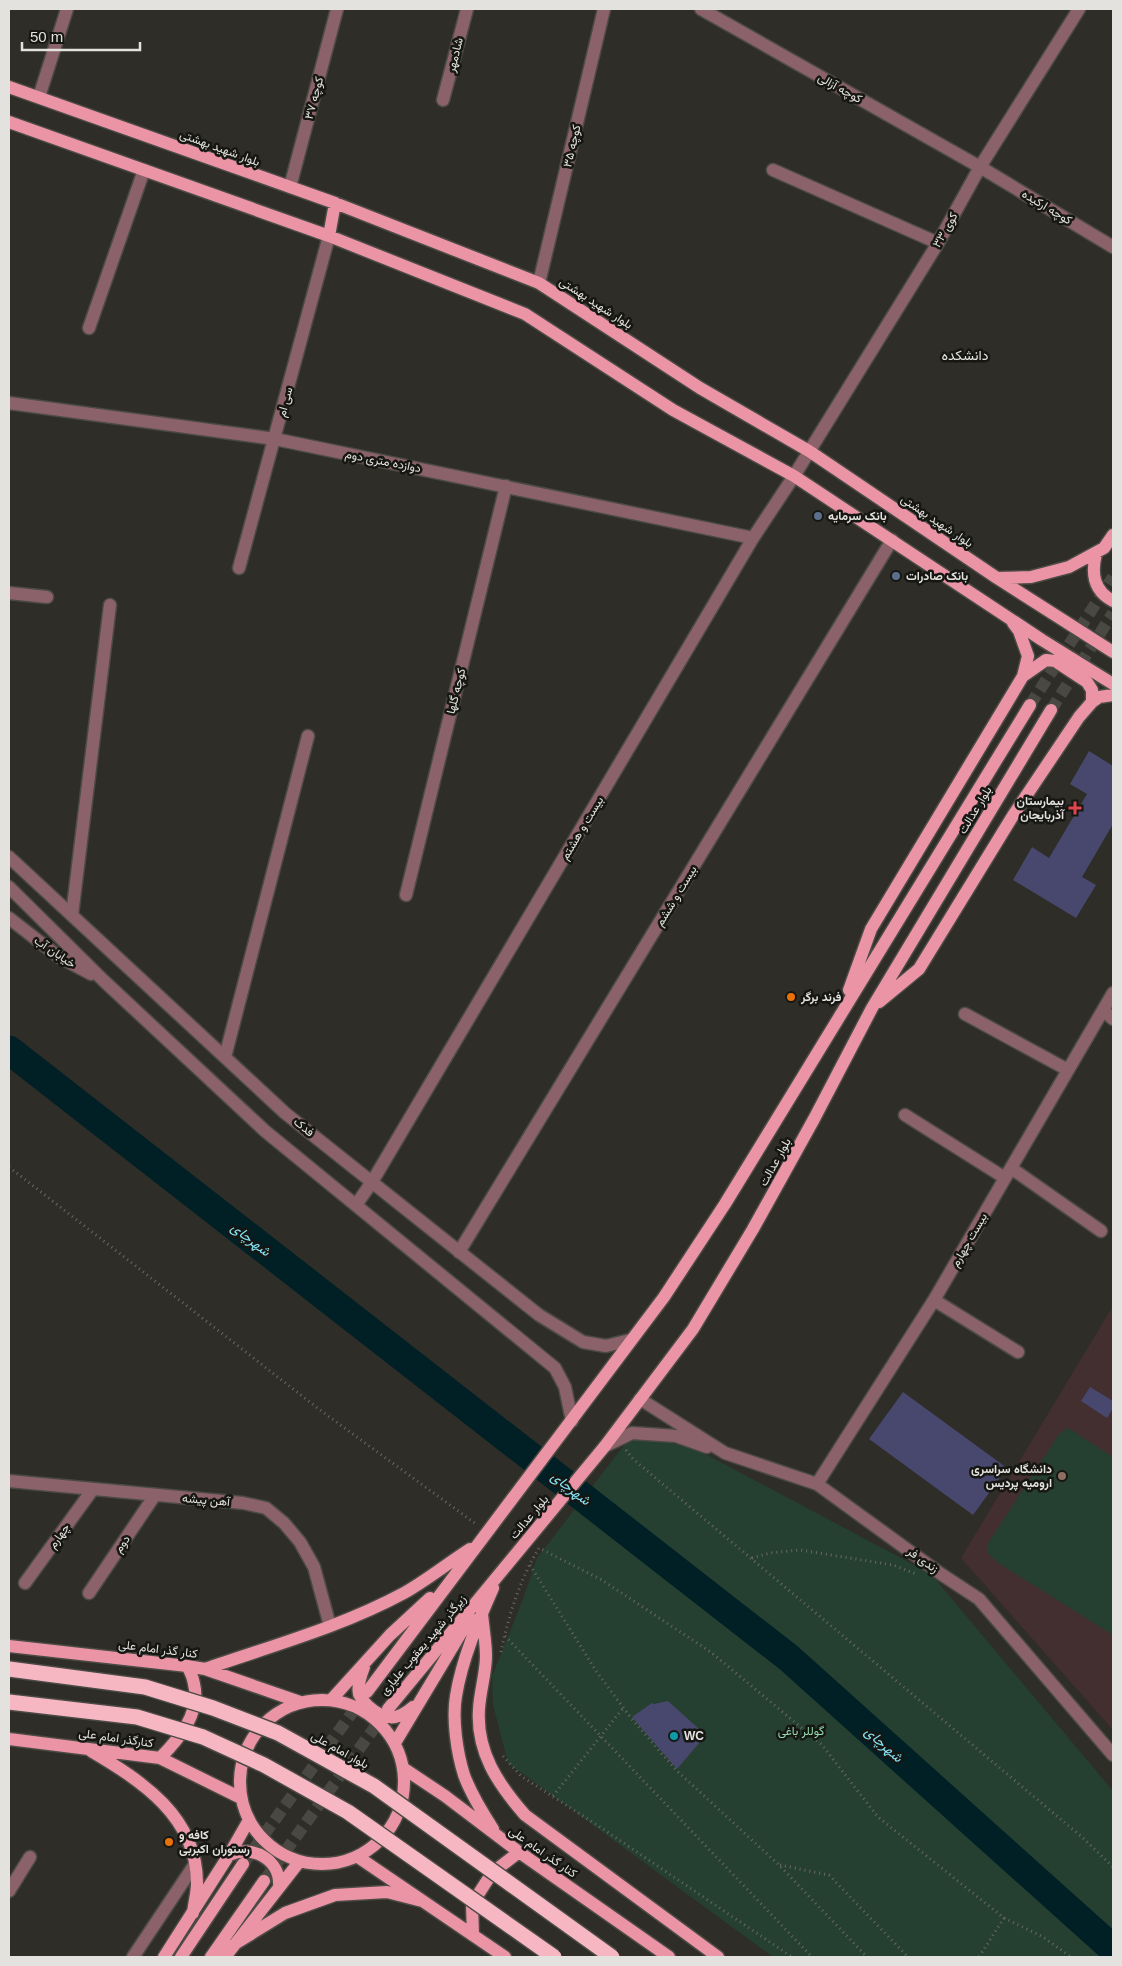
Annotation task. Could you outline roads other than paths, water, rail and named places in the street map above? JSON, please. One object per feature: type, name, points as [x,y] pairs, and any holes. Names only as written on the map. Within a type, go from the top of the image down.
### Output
[{"type":"highway","name":"بلوار امام علی","points":[[9,1669],[145,1688],[213,1708],[278,1732],[374,1786],[612,1957]]},
{"type":"highway","points":[[9,1702],[137,1717],[203,1737],[264,1765],[348,1812],[554,1957]]},
{"type":"main road","name":"بلوار شهید بهشتی","points":[[9,87],[335,203],[539,283],[700,388],[809,451],[997,578],[1113,652]]},
{"type":"main road","points":[[9,122],[329,236],[525,314],[673,410],[794,476],[1113,684]]},
{"type":"main road","points":[[329,236],[335,203]]},
{"type":"main road","points":[[997,578],[1031,577],[1070,567],[1096,554],[1104,548],[1113,535]]},
{"type":"main road","points":[[1096,554],[1093,566],[1096,587],[1113,600]]},
{"type":"main road","points":[[840,1016],[871,929],[1023,676],[1028,656],[1019,631],[1006,616]]},
{"type":"main road","points":[[1023,676],[1046,660],[1055,661],[1087,682],[1092,690],[1092,702]]},
{"type":"main road","points":[[872,1008],[919,969],[1014,814],[1060,746],[1092,702],[1099,697],[1113,695]]},
{"type":"main road","name":"بلوار عدالت","points":[[452,1578],[664,1297],[725,1204],[1030,705]]},
{"type":"main road","name":"بلوار عدالت","points":[[479,1598],[605,1446],[692,1329],[753,1229],[814,1119],[872,1008],[1051,710]]},
{"type":"main road","points":[[204,1669],[330,1626],[405,1592],[478,1543]]},
{"type":"main road","points":[[498,1837],[478,1805],[465,1776],[458,1747],[456,1697],[467,1651],[500,1572]]},
{"type":"main road","points":[[331,1700],[390,1635],[452,1578]]},
{"type":"main road","name":"زیرگذر شهید یعقوب علیاری","points":[[367,1692],[452,1578]]},
{"type":"main road","points":[[395,1742],[415,1706],[458,1640],[479,1598]]},
{"type":"main road","name":"زیرگذر شهید یعقوب علیاری","points":[[388,1709],[479,1598]]},
{"type":"main road","points":[[482,1614],[486,1656],[478,1710],[481,1738],[489,1764],[505,1792],[525,1815],[718,1957]]},
{"type":"main road","name":"کنار گذر امام علی","points":[[9,1646],[204,1669],[300,1702]]},
{"type":"main road","points":[[365,1662],[360,1679],[359,1694],[364,1703],[374,1712],[387,1718],[395,1718],[405,1714],[415,1706]]},
{"type":"main road","points":[[160,1758],[177,1741],[190,1719],[195,1698],[194,1684],[187,1666]]},
{"type":"main road","points":[[331,1700],[347,1703],[361,1709],[386,1730],[395,1742],[404,1768],[404,1795],[396,1820],[380,1842],[358,1857],[339,1863],[319,1865],[300,1862],[275,1850],[256,1831],[249,1820],[241,1798],[240,1773],[250,1742],[259,1729],[277,1712],[300,1702],[331,1700]]},
{"type":"main road","name":"کنارگذر امام علی","points":[[9,1739],[160,1758],[241,1798]]},
{"type":"main road","points":[[87,1748],[128,1773],[148,1789],[167,1808],[186,1832],[195,1864],[197,1884],[193,1913]]},
{"type":"main road","name":"کنار گذر امام علی","points":[[404,1768],[446,1796],[519,1852],[669,1957]]},
{"type":"main road","points":[[164,1957],[230,1855],[249,1820]]},
{"type":"main road","points":[[230,1855],[238,1851],[247,1850],[262,1856],[277,1871],[280,1878],[279,1887]]},
{"type":"main road","points":[[473,1935],[472,1904],[492,1873],[519,1852]]},
{"type":"main road","points":[[358,1857],[505,1957]]},
{"type":"main road","points":[[225,1957],[300,1862]]},
{"type":"main road","points":[[181,1957],[242,1864]]},
{"type":"main road","points":[[211,1957],[264,1881]]},
{"type":"main road","points":[[233,1945],[285,1913],[335,1895],[387,1892],[422,1900]]},
{"type":"street","points":[[39,97],[68,9]]},
{"type":"street","name":"کوچه ۳۷","points":[[290,187],[337,9]]},
{"type":"street","name":"شادمهر","points":[[443,100],[467,9]]},
{"type":"street","name":"کوچه ۳۵","points":[[539,283],[604,9]]},
{"type":"street","name":"کوچه آزالی","points":[[701,9],[980,167]]},
{"type":"street","name":"کوی ۳۳","points":[[794,476],[938,243],[980,167],[1079,9]]},
{"type":"street","name":"کوچه ارکیده","points":[[980,167],[1113,247]]},
{"type":"street","points":[[89,328],[144,170]]},
{"type":"street","points":[[773,170],[938,243]]},
{"type":"street","name":"سی ام","points":[[239,568],[329,236]]},
{"type":"street","name":"دوازده متری دوم","points":[[9,402],[275,439],[753,538]]},
{"type":"street","name":"بیست و هشتم","points":[[356,1205],[372,1182],[753,538],[794,476]]},
{"type":"street","name":"کوچه گلها","points":[[406,895],[506,486]]},
{"type":"street","name":"بیست و ششم","points":[[459,1252],[892,540]]},
{"type":"street","points":[[9,593],[48,597]]},
{"type":"street","points":[[72,915],[110,605]]},
{"type":"street","points":[[225,1057],[308,736]]},
{"type":"street","name":"فدک","points":[[9,857],[285,1112],[539,1315],[583,1342],[606,1346],[630,1340]]},
{"type":"street","points":[[9,887],[104,981],[265,1131],[555,1368],[565,1388],[572,1421]]},
{"type":"street","name":"خیابان آب","points":[[9,918],[59,957],[104,981]]},
{"type":"street","name":"بیست چهارم","points":[[818,1484],[934,1300],[1113,993]]},
{"type":"street","points":[[1103,1010],[1113,1019]]},
{"type":"street","points":[[965,1014],[1068,1070]]},
{"type":"street","points":[[905,1115],[1008,1173],[1101,1231]]},
{"type":"street","points":[[934,1300],[1018,1352]]},
{"type":"street","name":"زندی فر","points":[[640,1399],[725,1453],[818,1484],[941,1574],[979,1599],[1113,1755]]},
{"type":"street","points":[[605,1446],[632,1433],[676,1436],[725,1453]]},
{"type":"street","name":"آهن پیشه","points":[[9,1481],[243,1503],[266,1508],[284,1523],[295,1536],[314,1567],[330,1626]]},
{"type":"street","name":"چهارم","points":[[25,1583],[94,1489]]},
{"type":"street","name":"دوم","points":[[88,1593],[155,1495]]},
{"type":"street","points":[[9,1891],[30,1857]]},
{"type":"street","points":[[133,1957],[195,1864]]},
{"type":"waterway","name":"شهرچای","points":[[9,1050],[789,1658],[1113,1949]]},
{"type":"tunnel","points":[[1030,705],[1113,577]]},
{"type":"tunnel","points":[[1051,710],[1113,613]]},
{"type":"tunnel","points":[[243,1864],[367,1692]]},
{"type":"tunnel","points":[[264,1881],[388,1709]]},
{"type":"place","name":"بانک سرمایه","points":[[818,516]]},
{"type":"place","name":"بانک صادرات","points":[[896,576]]},
{"type":"place","name":"بیمارستان آذربایجان","points":[[1075,808]]},
{"type":"place","name":"فرند برگر","points":[[791,997]]},
{"type":"place","name":"دانشگاه سراسری ارومیه پردیس","points":[[1062,1476]]},
{"type":"place","name":"WC","points":[[674,1736]]},
{"type":"place","name":"کافه و رستوران اکبربی","points":[[169,1842]]},
{"type":"district","name":"دانشکده","points":[[965,355]]},
{"type":"park label","name":"گوللر باغی","points":[[801,1731]]}]
